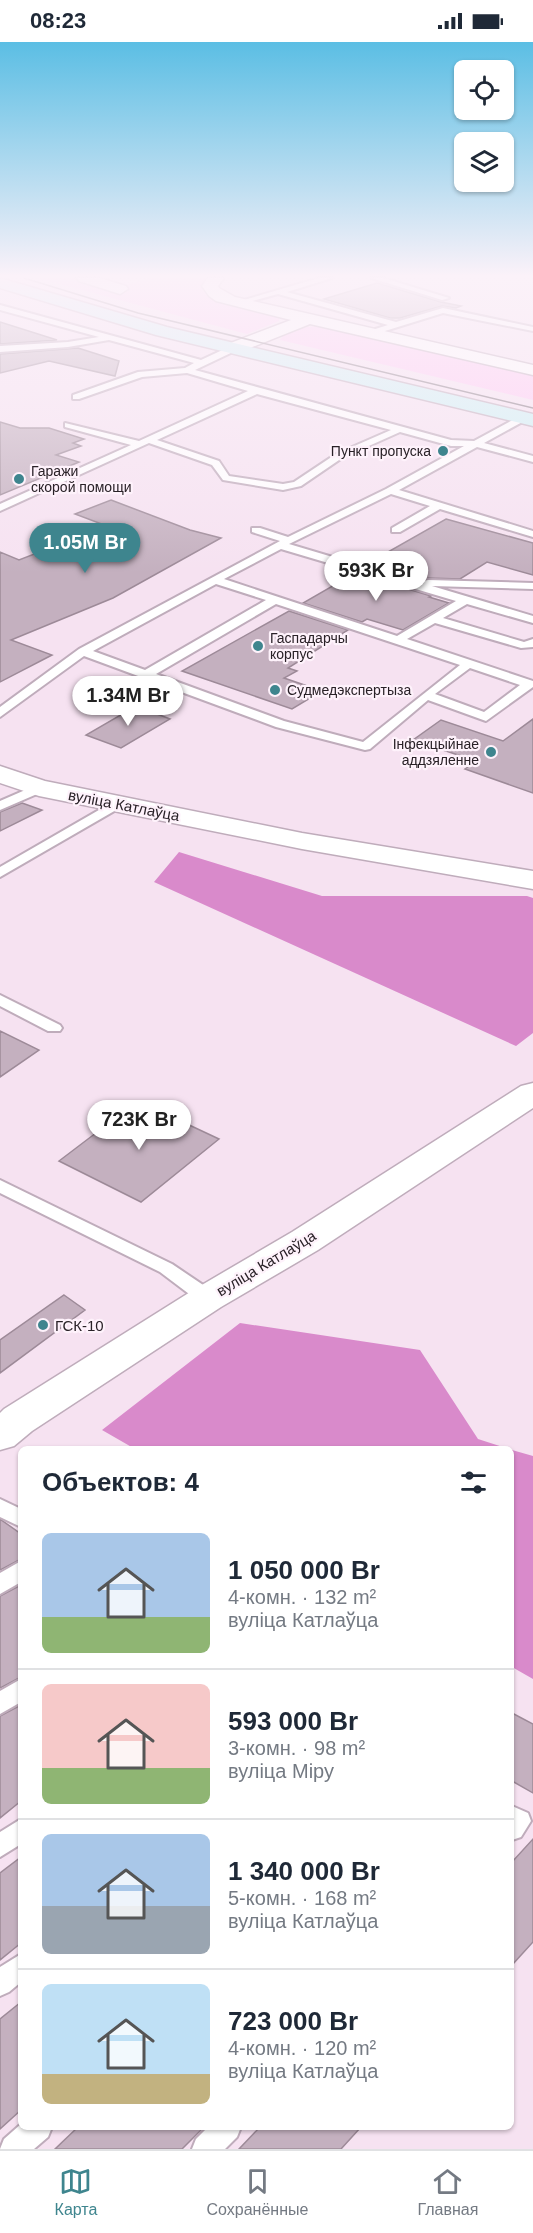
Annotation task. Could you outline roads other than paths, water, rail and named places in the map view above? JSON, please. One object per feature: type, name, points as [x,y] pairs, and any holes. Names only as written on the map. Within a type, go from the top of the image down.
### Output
[{"type":"main road","points":[[351,376],[528,419]]},
{"type":"street","name":"вуліца Катлаўца","points":[[0,774],[39,788],[302,842],[533,880]]},
{"type":"street","name":"вуліца Катлаўца","points":[[0,1435],[18,1420],[208,1298],[305,1241],[533,1093]]},
{"type":"lane","points":[[76,398],[135,376]]},
{"type":"lane","points":[[208,376],[451,443],[475,444],[533,459]]},
{"type":"lane","points":[[0,508],[256,391]]},
{"type":"lane","points":[[0,713],[83,651],[285,543],[390,491],[475,444],[528,419]]},
{"type":"lane","points":[[68,425],[143,442],[216,463],[226,478],[283,487],[297,484],[339,456],[400,429]]},
{"type":"lane","points":[[390,491],[533,534]]},
{"type":"lane","points":[[396,530],[438,506]]},
{"type":"lane","points":[[256,530],[285,543],[533,620]]},
{"type":"lane","points":[[215,580],[529,684],[486,717],[426,694]]},
{"type":"lane","points":[[406,582],[533,586]]},
{"type":"lane","points":[[145,675],[274,600]]},
{"type":"lane","points":[[398,640],[465,600]]},
{"type":"lane","points":[[435,619],[525,646],[532,643]]},
{"type":"lane","points":[[83,651],[280,724],[365,747],[426,694],[468,664]]},
{"type":"lane","points":[[0,806],[39,788]]},
{"type":"lane","points":[[0,873],[118,803]]},
{"type":"lane","points":[[0,1000],[54,1028]]},
{"type":"lane","points":[[0,1186],[166,1268],[208,1298]]},
{"type":"lane","points":[[0,1507],[18,1518]]},
{"type":"lane","points":[[0,1585],[18,1572]]},
{"type":"lane","points":[[0,1704],[18,1691]]},
{"type":"lane","points":[[0,1846],[18,1832]]},
{"type":"lane","points":[[0,1983],[18,1968]]},
{"type":"lane","points":[[14,2149],[35,2130]]},
{"type":"lane","points":[[206,2149],[224,2130]]},
{"type":"tram line","points":[[401,376],[533,408]]},
{"type":"place","name":"Пункт пропуска","points":[[443,451]]},
{"type":"place","name":"Гаражи скорой помощи","points":[[19,479]]},
{"type":"place","name":"Гаспадарчы корпус","points":[[258,646]]},
{"type":"place","name":"Судмедэкспертыза","points":[[275,690]]},
{"type":"place","name":"Інфекцыйнае аддзяленне","points":[[491,752]]},
{"type":"place","name":"ГСК-10","points":[[43,1325]]}]
